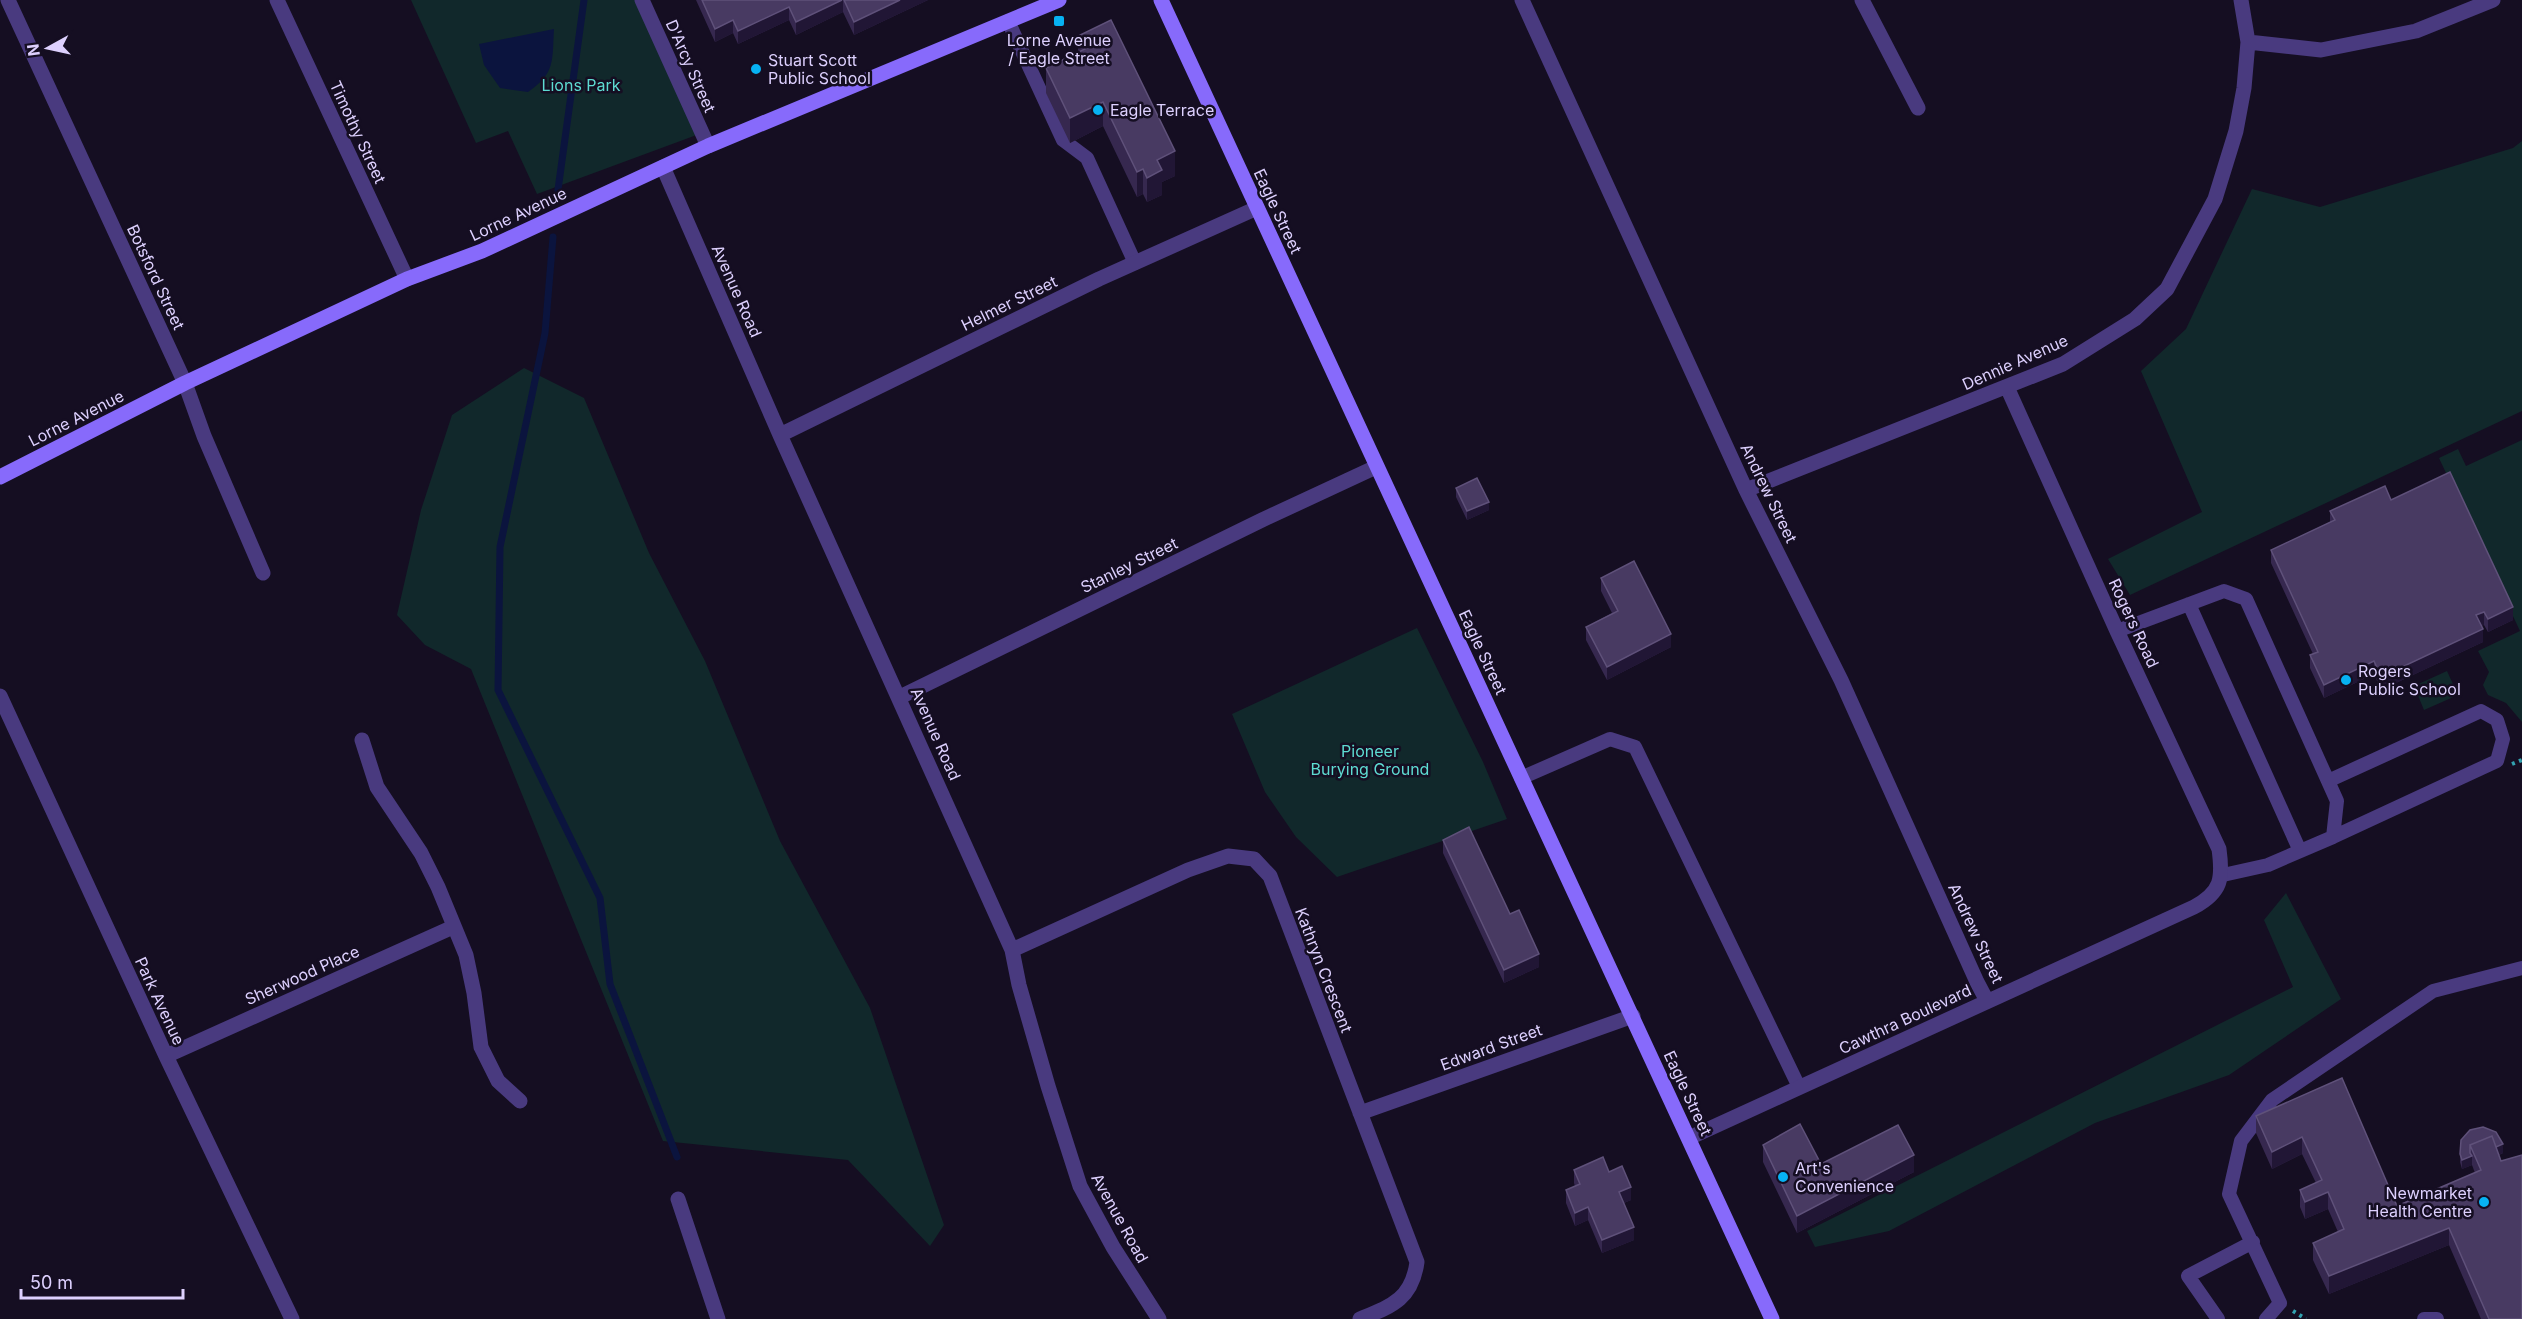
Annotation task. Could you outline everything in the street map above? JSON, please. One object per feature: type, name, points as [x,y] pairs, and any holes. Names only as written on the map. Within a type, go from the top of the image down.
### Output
[{"type":"main road","name":"Lorne Avenue","points":[[0,477],[184,383],[407,279],[482,251],[708,146],[1059,0]]},
{"type":"main road","name":"Eagle Street","points":[[1161,0],[1772,1319]]},
{"type":"street","name":"Botsford Street","points":[[8,0],[184,383],[204,436],[263,573]]},
{"type":"street","name":"Timothy Street","points":[[277,0],[407,279]]},
{"type":"street","name":"D'Arcy Street","points":[[642,0],[708,146]]},
{"type":"street","name":"Andrew Street","points":[[1522,0],[1746,490],[1841,680],[1977,982],[1988,1000]]},
{"type":"street","points":[[1862,0],[1918,108]]},
{"type":"street","name":"Dennie Avenue","points":[[1746,490],[2063,364],[2135,319],[2168,289],[2215,199],[2236,131],[2244,88],[2248,42],[2241,0]]},
{"type":"street","points":[[2248,42],[2321,50],[2416,32],[2493,0]]},
{"type":"street","name":"Avenue Road","points":[[663,166],[780,435],[1012,950],[1019,985],[1048,1086],[1080,1186],[1113,1247],[1159,1319]]},
{"type":"street","name":"Helmer Street","points":[[780,435],[1135,263],[1257,208]]},
{"type":"street","name":"Rogers Road","points":[[2007,387],[2219,849],[2223,875]]},
{"type":"street","name":"Stanley Street","points":[[900,697],[1262,520],[1376,467]]},
{"type":"street","name":"Park Avenue","points":[[0,696],[166,1056],[292,1319]]},
{"type":"street","points":[[362,740],[377,787],[421,853],[438,886],[466,955],[481,1047],[498,1081],[520,1101]]},
{"type":"street","name":"Kathryn Crescent","points":[[1012,950],[1188,870],[1228,856],[1254,859],[1270,876],[1313,995],[1418,1262],[1411,1289],[1387,1308],[1360,1319]]},
{"type":"street","name":"Cawthra Boulevard","points":[[1689,1138],[2194,907],[2209,899],[2223,875]]},
{"type":"street","name":"Sherwood Place","points":[[166,1056],[453,927]]},
{"type":"street","name":"Edward Street","points":[[1360,1113],[1633,1016]]},
{"type":"street","points":[[678,1199],[718,1319]]},
{"type":"lane","points":[[1008,21],[1063,140],[1087,158],[1135,263]]},
{"type":"lane","points":[[2117,631],[2224,591],[2246,599],[2337,801],[2333,837]]},
{"type":"lane","points":[[2189,604],[2300,851]]},
{"type":"lane","points":[[2223,875],[2268,865],[2497,761],[2503,739],[2497,720],[2481,711],[2328,781]]},
{"type":"lane","points":[[1521,778],[1610,739],[1635,747],[1799,1087]]},
{"type":"lane","points":[[2266,1319],[2280,1303],[2229,1194],[2241,1141],[2272,1100],[2433,991],[2522,968]]},
{"type":"lane","points":[[2218,1319],[2188,1276],[2253,1242]]},
{"type":"lane","points":[[2424,1319],[2437,1319]]},
{"type":"green space","name":"Lions Park","points":[[411,0],[644,0],[702,133],[537,194],[508,131],[476,143]]},
{"type":"green space","points":[[2522,141],[2522,411],[2130,595],[2108,559],[2202,512],[2141,371],[2186,329],[2252,189],[2320,207],[2513,148]]},
{"type":"green space","points":[[524,368],[584,398],[649,553],[705,661],[780,841],[870,1008],[944,1225],[930,1246],[848,1160],[663,1141],[471,669],[425,645],[397,615],[421,510],[452,415]]},
{"type":"green space","points":[[2522,440],[2522,722],[2506,703],[2488,695],[2483,685],[2489,672],[2478,651],[2520,631],[2439,458],[2458,449],[2466,466]]},
{"type":"green space","name":"Pioneer Burying Ground","points":[[1417,628],[1483,762],[1507,819],[1337,877],[1296,837],[1265,792],[1232,714]]},
{"type":"green space","points":[[2447,671],[2458,695],[2424,710],[2414,686]]},
{"type":"green space","points":[[2286,893],[2341,999],[2229,1075],[2095,1123],[1889,1231],[1815,1247],[1807,1231],[2293,987],[2264,920]]},
{"type":"shaded area","points":[[554,29],[551,65],[544,78],[528,92],[500,88],[484,65],[479,44]]},
{"type":"building","points":[[702,0],[842,0],[796,22],[789,7],[738,31],[733,20],[715,29]]},
{"type":"building","points":[[844,0],[900,0],[854,22]]},
{"type":"building","name":"Eagle Terrace","points":[[1111,20],[1175,151],[1157,160],[1162,170],[1147,178],[1143,169],[1137,172],[1103,102],[1070,118],[1046,68],[1085,49],[1078,36]]},
{"type":"building","points":[[2450,472],[2513,607],[2488,619],[2484,612],[2476,615],[2483,629],[2381,677],[2374,661],[2324,685],[2310,655],[2318,652],[2271,550],[2335,520],[2330,511],[2385,486],[2391,500]]},
{"type":"building","points":[[1477,478],[1489,502],[1467,511],[1456,488]]},
{"type":"building","points":[[1634,561],[1671,634],[1607,667],[1586,627],[1618,611],[1601,578]]},
{"type":"building","points":[[1469,827],[1510,914],[1519,910],[1539,954],[1504,970],[1443,840]]},
{"type":"building","name":"Newmarket Health Centre","points":[[2342,1078],[2397,1206],[2481,1170],[2470,1145],[2492,1136],[2501,1161],[2522,1155],[2522,1319],[2489,1319],[2449,1228],[2329,1276],[2313,1243],[2344,1229],[2328,1192],[2305,1202],[2300,1190],[2322,1180],[2302,1137],[2272,1152],[2256,1116]]},
{"type":"building","points":[[1800,1124],[1821,1164],[1898,1125],[1914,1155],[1797,1216],[1763,1145]]},
{"type":"building","points":[[2483,1127],[2496,1132],[2503,1144],[2496,1147],[2492,1136],[2470,1145],[2472,1156],[2462,1160],[2461,1140],[2470,1130]]},
{"type":"building","points":[[1603,1157],[1609,1172],[1622,1166],[1631,1187],[1619,1192],[1634,1227],[1602,1240],[1588,1207],[1575,1213],[1566,1190],[1580,1184],[1574,1170]]},
{"type":"waterway","points":[[557,197],[584,0]]},
{"type":"waterway","points":[[553,237],[545,333],[500,547],[498,690],[600,898],[610,984],[677,1157]]},
{"type":"place","name":"Lorne Avenue / Eagle Street","points":[[1059,21]]},
{"type":"place","name":"Stuart Scott Public School","points":[[756,69]]},
{"type":"place","name":"Eagle Terrace","points":[[1098,110]]},
{"type":"place","name":"Rogers Public School","points":[[2346,680]]},
{"type":"place","name":"Art's Convenience","points":[[1783,1177]]},
{"type":"place","name":"Newmarket Health Centre","points":[[2484,1202]]}]
